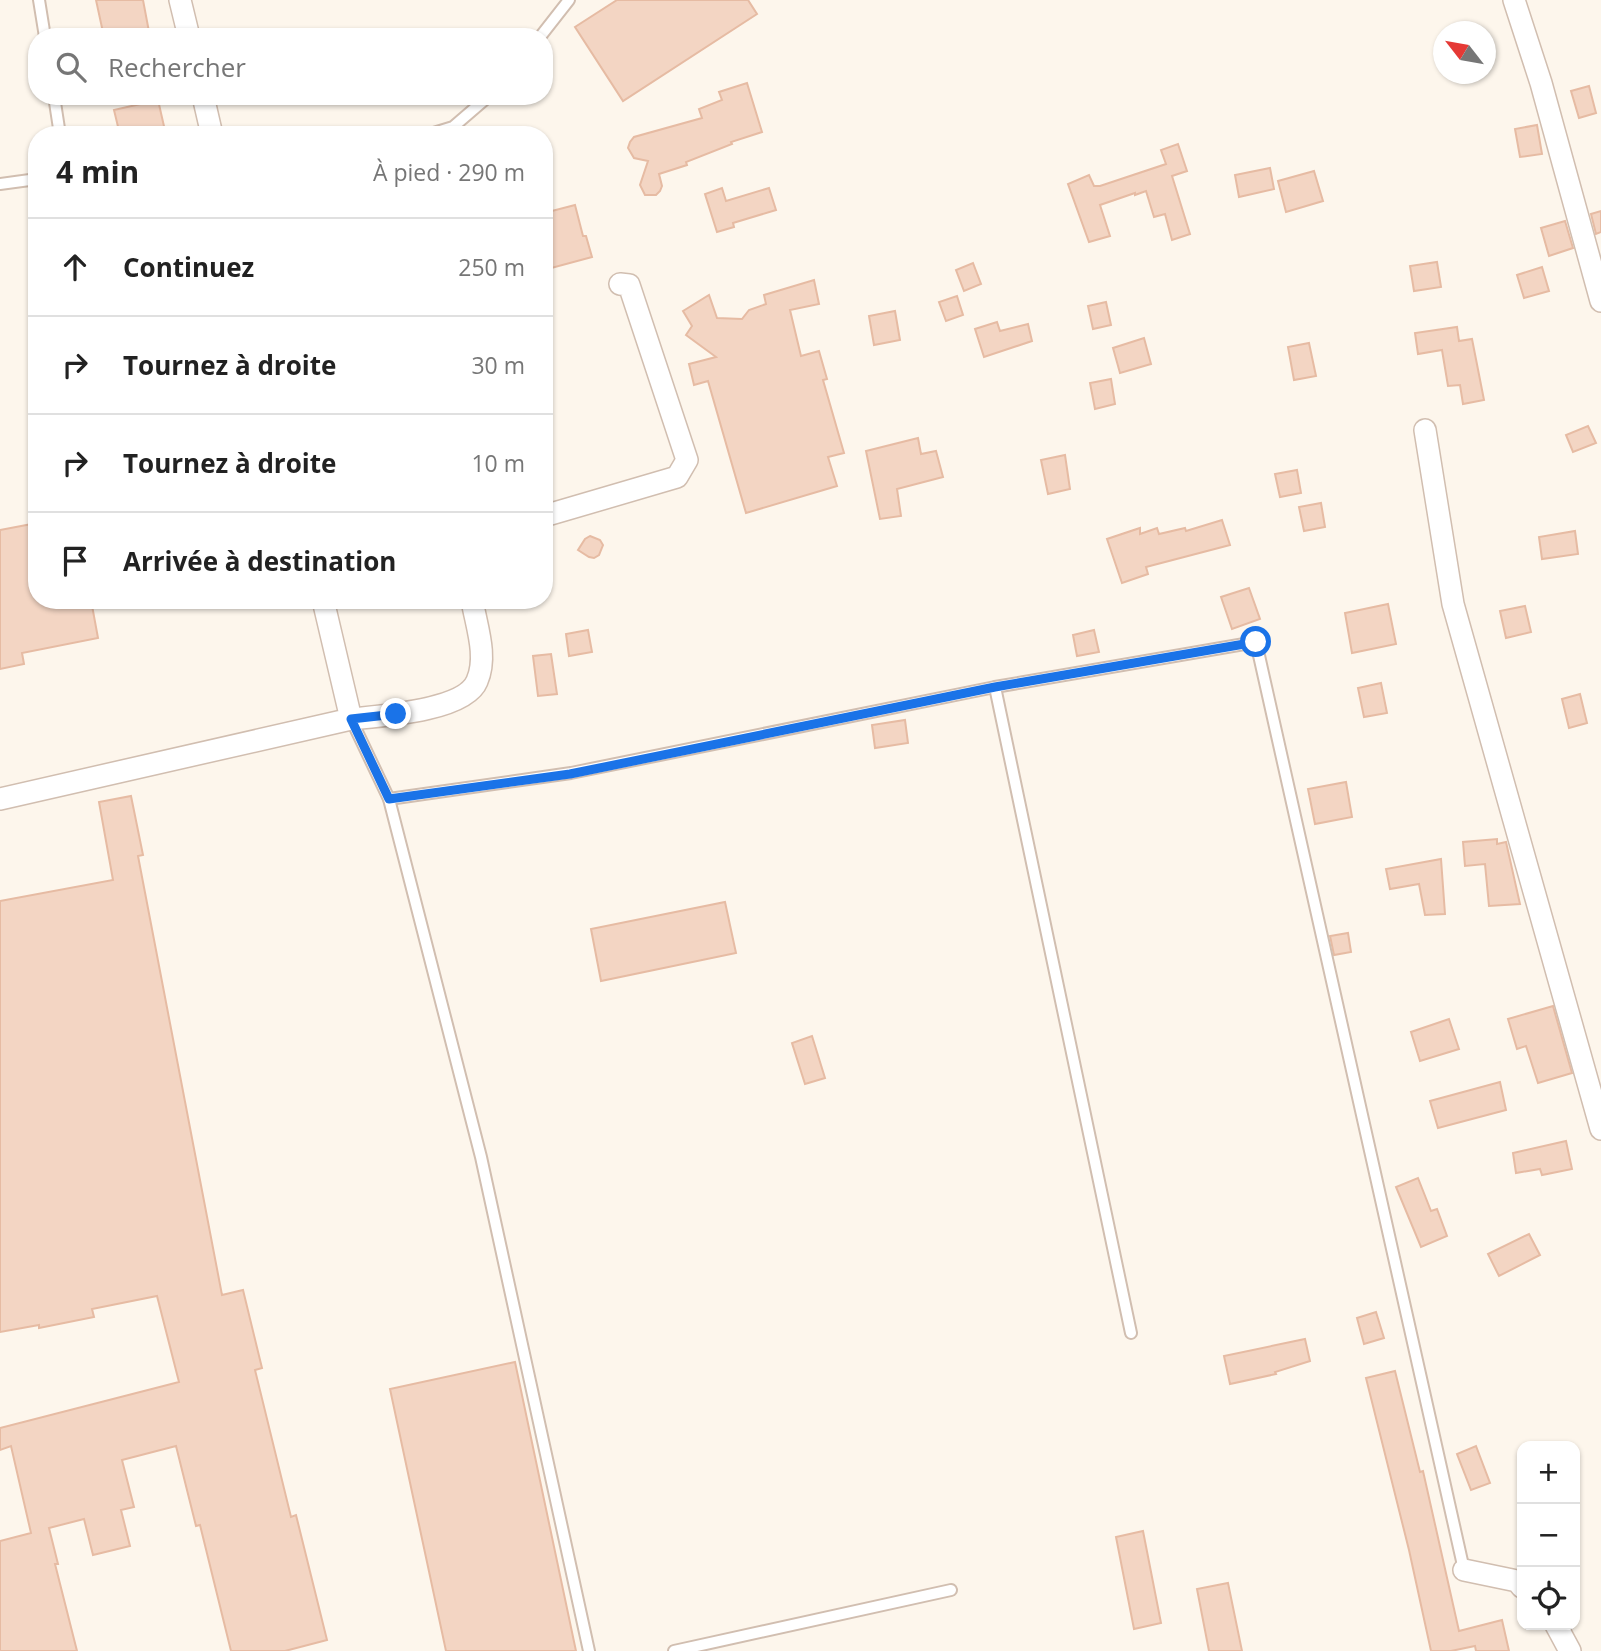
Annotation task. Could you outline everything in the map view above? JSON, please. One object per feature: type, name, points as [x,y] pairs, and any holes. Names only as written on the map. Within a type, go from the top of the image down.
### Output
[{"type":"street","points":[[180,0],[187,28]]},
{"type":"street","points":[[1514,0],[1541,83],[1601,301]]},
{"type":"street","points":[[205,105],[210,126]]},
{"type":"street","points":[[553,513],[677,477],[687,460],[629,285],[621,284]]},
{"type":"street","points":[[1425,430],[1453,604],[1601,1129]]},
{"type":"street","points":[[325,609],[351,719]]},
{"type":"street","points":[[0,799],[351,719],[440,706],[462,695],[477,683],[482,656],[474,609]]},
{"type":"street","points":[[1464,1570],[1517,1581]]},
{"type":"street","points":[[1559,1630],[1570,1651]]},
{"type":"lane","points":[[40,0],[44,28]]},
{"type":"lane","points":[[547,28],[569,0]]},
{"type":"lane","points":[[55,105],[59,126]]},
{"type":"lane","points":[[454,126],[479,105]]},
{"type":"lane","points":[[0,184],[28,180]]},
{"type":"lane","points":[[389,799],[570,774],[995,687],[1256,642],[1464,1570]]},
{"type":"lane","points":[[995,687],[1131,1333]]},
{"type":"lane","points":[[351,719],[389,799],[481,1157],[589,1651]]},
{"type":"lane","points":[[674,1651],[951,1590]]},
{"type":"building","points":[[96,0],[143,0],[148,28],[102,28]]},
{"type":"building","points":[[617,0],[748,0],[757,14],[623,101],[575,27]]},
{"type":"building","points":[[747,83],[762,132],[731,142],[732,144],[686,162],[687,165],[659,174],[662,186],[660,191],[656,195],[645,195],[640,185],[648,161],[634,158],[628,148],[634,137],[702,118],[699,109],[722,100],[719,92]]},
{"type":"building","points":[[1589,86],[1596,113],[1579,118],[1571,91]]},
{"type":"building","points":[[136,105],[159,105],[164,126],[118,126],[114,110]]},
{"type":"building","points":[[1537,125],[1542,154],[1520,157],[1515,129]]},
{"type":"building","points":[[1178,144],[1187,171],[1172,176],[1190,234],[1172,240],[1165,214],[1154,217],[1146,191],[1100,205],[1110,236],[1089,242],[1068,184],[1089,175],[1094,186],[1100,186],[1166,164],[1161,150]]},
{"type":"building","points":[[1270,168],[1274,189],[1239,197],[1235,175]]},
{"type":"building","points":[[1314,171],[1323,201],[1286,212],[1278,181]]},
{"type":"building","points":[[722,188],[726,201],[769,188],[776,210],[733,223],[734,227],[717,232],[705,194]]},
{"type":"building","points":[[575,205],[592,257],[553,268],[553,211]]},
{"type":"building","points":[[1601,211],[1601,232],[1596,234],[1591,214]]},
{"type":"building","points":[[1565,221],[1573,248],[1549,256],[1541,228]]},
{"type":"building","points":[[1437,262],[1441,287],[1414,291],[1410,266]]},
{"type":"building","points":[[973,263],[981,284],[964,291],[956,270]]},
{"type":"building","points":[[1542,267],[1549,291],[1524,298],[1517,275]]},
{"type":"building","points":[[814,280],[819,304],[790,310],[801,356],[819,351],[827,379],[823,380],[844,453],[828,457],[837,486],[746,513],[708,381],[694,385],[689,364],[716,357],[686,335],[692,326],[683,311],[709,295],[717,318],[742,319],[749,310],[766,304],[764,295]]},
{"type":"building","points":[[957,296],[963,315],[946,321],[939,302]]},
{"type":"building","points":[[1106,302],[1111,325],[1093,329],[1088,306]]},
{"type":"building","points":[[895,311],[900,340],[874,345],[869,316]]},
{"type":"building","points":[[997,322],[1000,331],[1028,324],[1032,341],[984,357],[975,329]]},
{"type":"building","points":[[1457,327],[1459,341],[1472,339],[1484,400],[1463,404],[1460,385],[1448,386],[1442,350],[1418,354],[1415,333]]},
{"type":"building","points":[[1144,338],[1151,364],[1120,373],[1113,348]]},
{"type":"building","points":[[1309,343],[1316,376],[1294,380],[1288,347]]},
{"type":"building","points":[[1111,379],[1115,404],[1095,409],[1090,383]]},
{"type":"building","points":[[1588,426],[1596,443],[1573,452],[1566,435]]},
{"type":"building","points":[[918,438],[921,454],[936,451],[943,477],[897,489],[901,516],[880,519],[866,451]]},
{"type":"building","points":[[1065,455],[1070,489],[1048,494],[1041,460]]},
{"type":"building","points":[[1297,470],[1301,493],[1280,497],[1275,474]]},
{"type":"building","points":[[1321,503],[1325,527],[1304,531],[1299,507]]},
{"type":"building","points":[[1222,520],[1230,545],[1146,567],[1148,574],[1122,583],[1107,539],[1140,528],[1140,534],[1157,528],[1159,534],[1185,528],[1186,531]]},
{"type":"building","points":[[28,525],[28,609],[93,609],[98,638],[22,653],[24,664],[0,669],[0,530]]},
{"type":"building","points":[[1575,531],[1578,554],[1542,559],[1539,537]]},
{"type":"building","points":[[590,536],[600,540],[603,545],[599,555],[594,558],[578,550]]},
{"type":"building","points":[[1249,588],[1260,619],[1232,629],[1221,597]]},
{"type":"building","points":[[1388,604],[1396,644],[1352,653],[1345,613]]},
{"type":"building","points":[[1525,606],[1531,632],[1506,638],[1500,611]]},
{"type":"building","points":[[588,630],[592,652],[569,656],[566,634]]},
{"type":"building","points":[[1094,630],[1099,652],[1077,656],[1073,635]]},
{"type":"building","points":[[551,654],[557,694],[538,696],[533,656]]},
{"type":"building","points":[[1381,683],[1387,713],[1364,717],[1358,688]]},
{"type":"building","points":[[1580,694],[1587,723],[1569,728],[1562,699]]},
{"type":"building","points":[[905,720],[908,743],[875,748],[872,725]]},
{"type":"building","points":[[1346,782],[1352,817],[1315,824],[1308,789]]},
{"type":"building","points":[[131,796],[143,855],[138,856],[222,1295],[243,1290],[262,1368],[255,1370],[291,1517],[296,1515],[327,1640],[285,1651],[231,1651],[200,1525],[196,1526],[176,1446],[122,1460],[134,1507],[121,1510],[130,1546],[93,1555],[84,1519],[49,1528],[58,1564],[55,1564],[77,1651],[0,1651],[0,1541],[31,1533],[11,1446],[0,1450],[0,1428],[179,1382],[157,1296],[92,1309],[94,1317],[39,1328],[39,1325],[0,1332],[0,901],[113,880],[99,802]]},
{"type":"building","points":[[1497,839],[1497,844],[1506,842],[1520,904],[1489,906],[1485,864],[1465,866],[1463,842]]},
{"type":"building","points":[[1441,859],[1445,914],[1425,915],[1419,884],[1390,889],[1386,869]]},
{"type":"building","points":[[725,902],[736,953],[601,981],[591,929]]},
{"type":"building","points":[[1348,933],[1351,952],[1334,955],[1330,936]]},
{"type":"building","points":[[1553,1006],[1572,1073],[1538,1083],[1526,1046],[1517,1049],[1508,1019]]},
{"type":"building","points":[[1449,1019],[1459,1049],[1420,1061],[1411,1032]]},
{"type":"building","points":[[812,1036],[825,1078],[805,1084],[792,1043]]},
{"type":"building","points":[[1500,1082],[1506,1110],[1438,1128],[1430,1101]]},
{"type":"building","points":[[1566,1141],[1572,1169],[1542,1175],[1540,1169],[1516,1173],[1513,1153]]},
{"type":"building","points":[[1418,1178],[1431,1211],[1437,1209],[1447,1236],[1421,1247],[1396,1187]]},
{"type":"building","points":[[1529,1234],[1540,1255],[1499,1276],[1488,1254]]},
{"type":"building","points":[[1376,1312],[1384,1338],[1364,1344],[1357,1318]]},
{"type":"building","points":[[1305,1339],[1310,1361],[1275,1372],[1276,1374],[1230,1384],[1224,1356]]},
{"type":"building","points":[[515,1362],[576,1651],[446,1651],[390,1389]]},
{"type":"building","points":[[1395,1371],[1420,1472],[1423,1471],[1459,1631],[1502,1620],[1509,1651],[1476,1651],[1475,1646],[1451,1651],[1431,1651],[1366,1378]]},
{"type":"building","points":[[1476,1446],[1490,1483],[1471,1490],[1457,1454]]},
{"type":"building","points":[[1143,1531],[1161,1623],[1134,1629],[1116,1537]]},
{"type":"building","points":[[1228,1583],[1242,1651],[1209,1651],[1197,1589]]},
{"type":"route","points":[[396,714],[351,719],[389,799],[570,774],[995,687],[1256,642]]}]
